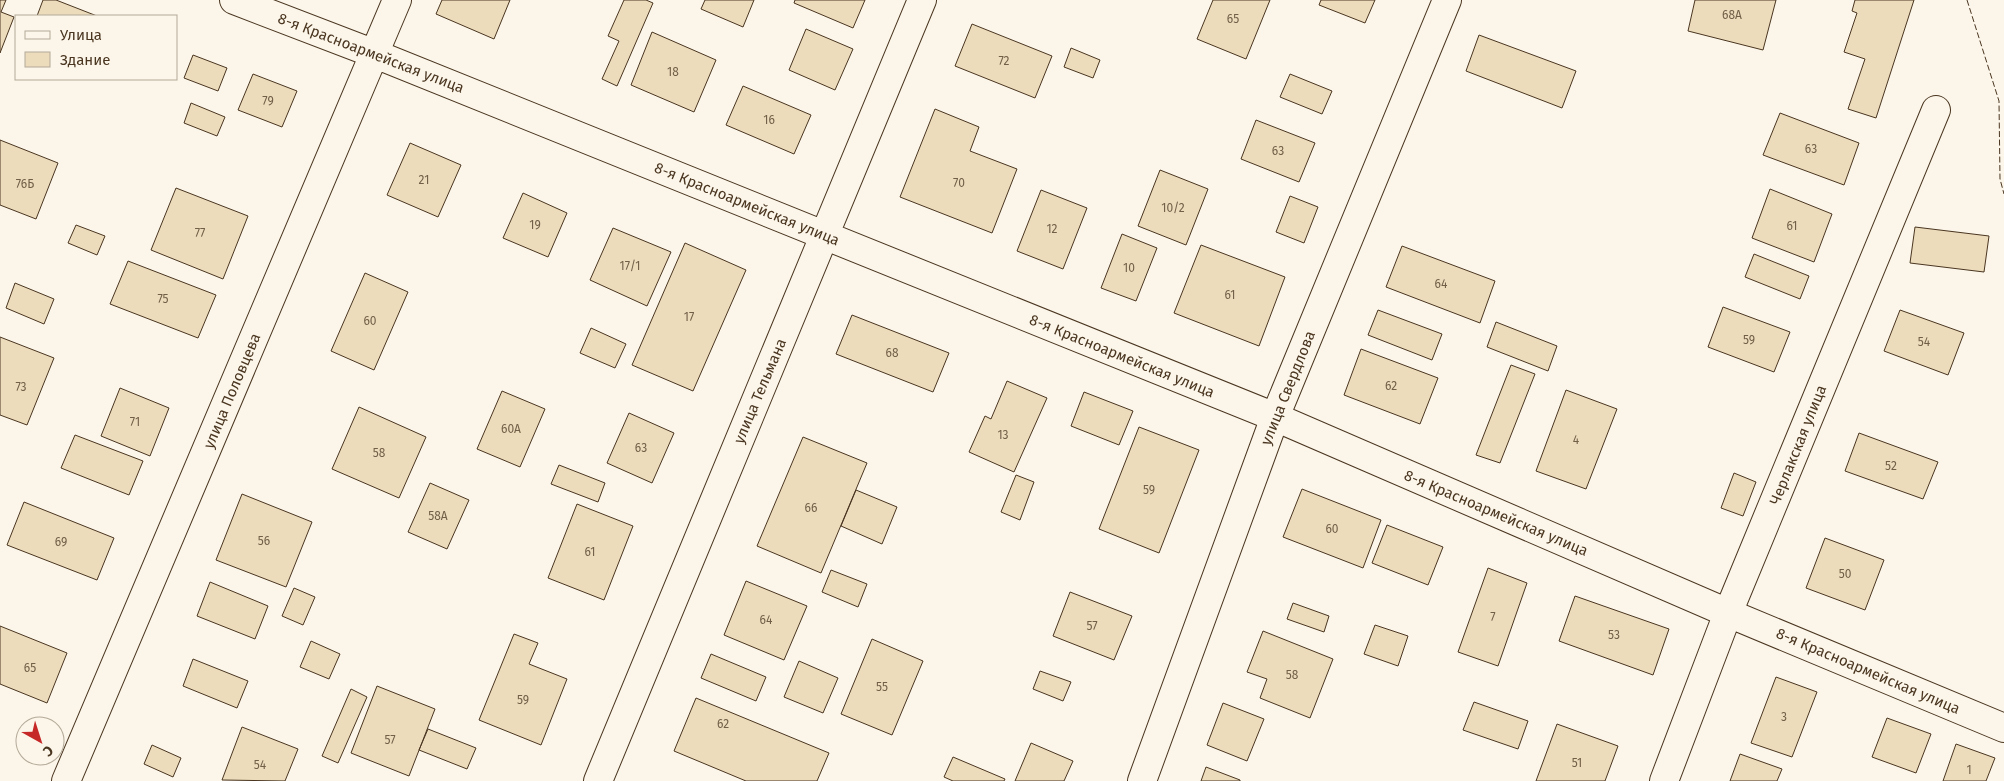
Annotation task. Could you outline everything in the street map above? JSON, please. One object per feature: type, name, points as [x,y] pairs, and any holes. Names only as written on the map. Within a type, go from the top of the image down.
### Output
[{"type":"street","name":"8-я Красноармейская улица","points":[[234,0],[375,54],[1275,417],[1728,613],[2004,728]]},
{"type":"street","name":"улица Половцева","points":[[66,781],[397,0]]},
{"type":"street","name":"улица Тельмана","points":[[598,781],[922,0]]},
{"type":"street","name":"улица Свердлова","points":[[1142,781],[1275,417],[1447,0]]},
{"type":"street","name":"Черлакская улица","points":[[1664,781],[1728,613],[1936,110]]},
{"type":"building","points":[[0,0],[6,0],[1,12],[14,17],[0,53]]},
{"type":"building","points":[[43,0],[56,0],[94,15],[37,15]]},
{"type":"building","points":[[442,0],[510,0],[494,39],[436,14]]},
{"type":"building","points":[[624,0],[646,0],[653,3],[617,86],[602,79],[619,41],[608,36]]},
{"type":"building","points":[[705,0],[754,0],[743,27],[701,9]]},
{"type":"building","points":[[795,0],[865,0],[853,28],[794,3]]},
{"type":"building","points":[[1213,0],[1270,0],[1246,59],[1197,39]]},
{"type":"building","points":[[1321,0],[1375,0],[1365,23],[1319,5]]},
{"type":"building","points":[[1695,0],[1776,0],[1763,50],[1688,31]]},
{"type":"building","points":[[1855,0],[1914,0],[1876,118],[1848,109],[1865,59],[1844,52],[1857,13],[1852,11]]},
{"type":"building","points":[[972,24],[1052,56],[1035,98],[955,66]]},
{"type":"building","points":[[806,29],[853,49],[835,90],[789,70]]},
{"type":"building","points":[[652,32],[716,60],[694,112],[631,85]]},
{"type":"building","points":[[1479,35],[1576,71],[1562,108],[1466,71]]},
{"type":"building","points":[[1071,48],[1100,60],[1093,78],[1064,67]]},
{"type":"building","points":[[193,55],[227,68],[218,91],[184,78]]},
{"type":"building","points":[[253,74],[297,91],[282,127],[238,110]]},
{"type":"building","points":[[1290,74],[1332,91],[1322,114],[1280,97]]},
{"type":"building","points":[[743,86],[811,115],[794,154],[726,125]]},
{"type":"building","points":[[191,103],[225,117],[217,136],[184,123]]},
{"type":"building","points":[[935,109],[979,127],[970,151],[1017,169],[992,233],[900,197]]},
{"type":"building","points":[[1780,113],[1859,143],[1844,185],[1763,155]]},
{"type":"building","points":[[1256,120],[1315,143],[1299,182],[1241,159]]},
{"type":"building","points":[[0,140],[58,163],[36,219],[0,205]]},
{"type":"building","points":[[410,143],[461,165],[438,217],[387,195]]},
{"type":"building","points":[[1160,170],[1208,189],[1186,245],[1138,226]]},
{"type":"building","points":[[176,188],[248,216],[223,279],[151,250]]},
{"type":"building","points":[[1770,189],[1832,214],[1814,262],[1752,238]]},
{"type":"building","points":[[1041,190],[1087,208],[1063,269],[1017,251]]},
{"type":"building","points":[[523,193],[567,213],[548,257],[503,238]]},
{"type":"building","points":[[1290,196],[1318,207],[1304,243],[1276,232]]},
{"type":"building","points":[[76,225],[105,236],[97,255],[68,243]]},
{"type":"building","points":[[1915,227],[1989,236],[1984,272],[1910,263]]},
{"type":"building","points":[[613,228],[671,252],[647,306],[590,280]]},
{"type":"building","points":[[1122,234],[1157,248],[1136,301],[1101,288]]},
{"type":"building","points":[[685,243],[746,270],[693,391],[632,365]]},
{"type":"building","points":[[1201,245],[1285,277],[1259,346],[1174,313]]},
{"type":"building","points":[[1402,246],[1495,281],[1480,323],[1386,287]]},
{"type":"building","points":[[1754,254],[1809,276],[1800,299],[1745,277]]},
{"type":"building","points":[[128,261],[216,295],[198,338],[110,304]]},
{"type":"building","points":[[365,273],[408,292],[374,370],[331,351]]},
{"type":"building","points":[[15,283],[54,299],[44,324],[6,308]]},
{"type":"building","points":[[1723,307],[1790,332],[1774,372],[1708,347]]},
{"type":"building","points":[[1378,310],[1442,334],[1432,360],[1368,335]]},
{"type":"building","points":[[1900,310],[1964,333],[1948,375],[1884,351]]},
{"type":"building","points":[[852,315],[949,353],[933,392],[836,354]]},
{"type":"building","points":[[1496,322],[1557,346],[1548,371],[1487,347]]},
{"type":"building","points":[[591,328],[626,344],[615,368],[580,353]]},
{"type":"building","points":[[0,337],[54,358],[27,425],[0,415]]},
{"type":"building","points":[[1361,349],[1438,378],[1420,424],[1344,395]]},
{"type":"building","points":[[1511,365],[1535,374],[1500,463],[1476,455]]},
{"type":"building","points":[[1007,381],[1047,398],[1014,472],[969,452],[985,416],[991,419]]},
{"type":"building","points":[[120,388],[169,408],[150,456],[101,436]]},
{"type":"building","points":[[1566,390],[1617,409],[1586,489],[1536,471]]},
{"type":"building","points":[[502,391],[545,409],[520,467],[477,449]]},
{"type":"building","points":[[1084,392],[1133,411],[1119,445],[1071,426]]},
{"type":"building","points":[[359,407],[426,437],[399,498],[332,469]]},
{"type":"building","points":[[629,413],[674,433],[652,483],[607,463]]},
{"type":"building","points":[[1139,427],[1199,450],[1159,553],[1099,529]]},
{"type":"building","points":[[1859,433],[1938,462],[1923,499],[1845,471]]},
{"type":"building","points":[[75,435],[143,461],[129,495],[61,468]]},
{"type":"building","points":[[803,437],[867,463],[821,573],[757,546]]},
{"type":"building","points":[[559,465],[605,483],[598,502],[551,484]]},
{"type":"building","points":[[1734,473],[1756,482],[1743,516],[1721,508]]},
{"type":"building","points":[[1016,475],[1034,482],[1020,520],[1001,512]]},
{"type":"building","points":[[430,483],[469,500],[447,549],[408,532]]},
{"type":"building","points":[[1302,489],[1381,520],[1363,568],[1283,537]]},
{"type":"building","points":[[856,490],[897,507],[882,544],[841,526]]},
{"type":"building","points":[[242,494],[312,522],[286,587],[216,560]]},
{"type":"building","points":[[24,502],[114,538],[97,580],[7,545]]},
{"type":"building","points":[[577,504],[633,526],[604,600],[548,578]]},
{"type":"building","points":[[1387,525],[1443,547],[1428,585],[1372,563]]},
{"type":"building","points":[[1825,538],[1884,560],[1865,610],[1806,588]]},
{"type":"building","points":[[1488,568],[1527,583],[1498,666],[1458,652]]},
{"type":"building","points":[[831,570],[867,584],[858,607],[822,592]]},
{"type":"building","points":[[746,581],[807,606],[784,660],[724,635]]},
{"type":"building","points":[[210,582],[268,606],[255,639],[197,616]]},
{"type":"building","points":[[294,588],[315,597],[303,625],[282,616]]},
{"type":"building","points":[[1070,592],[1132,616],[1114,660],[1053,636]]},
{"type":"building","points":[[1575,596],[1669,629],[1653,675],[1559,641]]},
{"type":"building","points":[[1293,603],[1329,616],[1324,632],[1287,619]]},
{"type":"building","points":[[1375,625],[1408,636],[1398,666],[1364,654]]},
{"type":"building","points":[[0,626],[67,653],[47,703],[0,684]]},
{"type":"building","points":[[1263,631],[1333,659],[1310,718],[1260,698],[1267,679],[1247,672]]},
{"type":"building","points":[[514,634],[538,643],[529,664],[567,679],[541,745],[479,720]]},
{"type":"building","points":[[872,639],[923,661],[892,735],[841,714]]},
{"type":"building","points":[[311,641],[340,654],[329,679],[300,667]]},
{"type":"building","points":[[711,654],[766,677],[756,701],[701,678]]},
{"type":"building","points":[[193,659],[248,681],[237,708],[183,686]]},
{"type":"building","points":[[799,661],[838,678],[823,713],[784,697]]},
{"type":"building","points":[[1040,671],[1071,682],[1063,701],[1033,689]]},
{"type":"building","points":[[1776,677],[1817,692],[1792,757],[1751,743]]},
{"type":"building","points":[[377,686],[435,709],[409,776],[351,753]]},
{"type":"building","points":[[351,689],[367,697],[338,763],[322,756]]},
{"type":"building","points":[[696,698],[829,753],[817,781],[746,781],[674,751]]},
{"type":"building","points":[[1474,702],[1528,721],[1518,749],[1463,730]]},
{"type":"building","points":[[1223,703],[1264,719],[1247,761],[1207,745]]},
{"type":"building","points":[[1887,718],[1931,734],[1916,773],[1872,757]]},
{"type":"building","points":[[1557,724],[1618,746],[1605,781],[1536,781]]},
{"type":"building","points":[[242,727],[298,749],[285,781],[222,780]]},
{"type":"building","points":[[428,729],[476,748],[467,769],[419,750]]},
{"type":"building","points":[[1031,743],[1073,761],[1064,781],[1015,781]]},
{"type":"building","points":[[1956,744],[1995,758],[1986,781],[1943,781]]},
{"type":"building","points":[[152,745],[181,758],[173,777],[144,764]]},
{"type":"building","points":[[1740,754],[1782,769],[1777,781],[1730,781]]},
{"type":"building","points":[[953,757],[1005,779],[1004,781],[953,781],[944,777]]},
{"type":"building","points":[[1206,767],[1240,780],[1240,781],[1201,781]]},
{"type":"fence","points":[[1967,0],[1999,101],[2000,179],[2004,194]]}]
